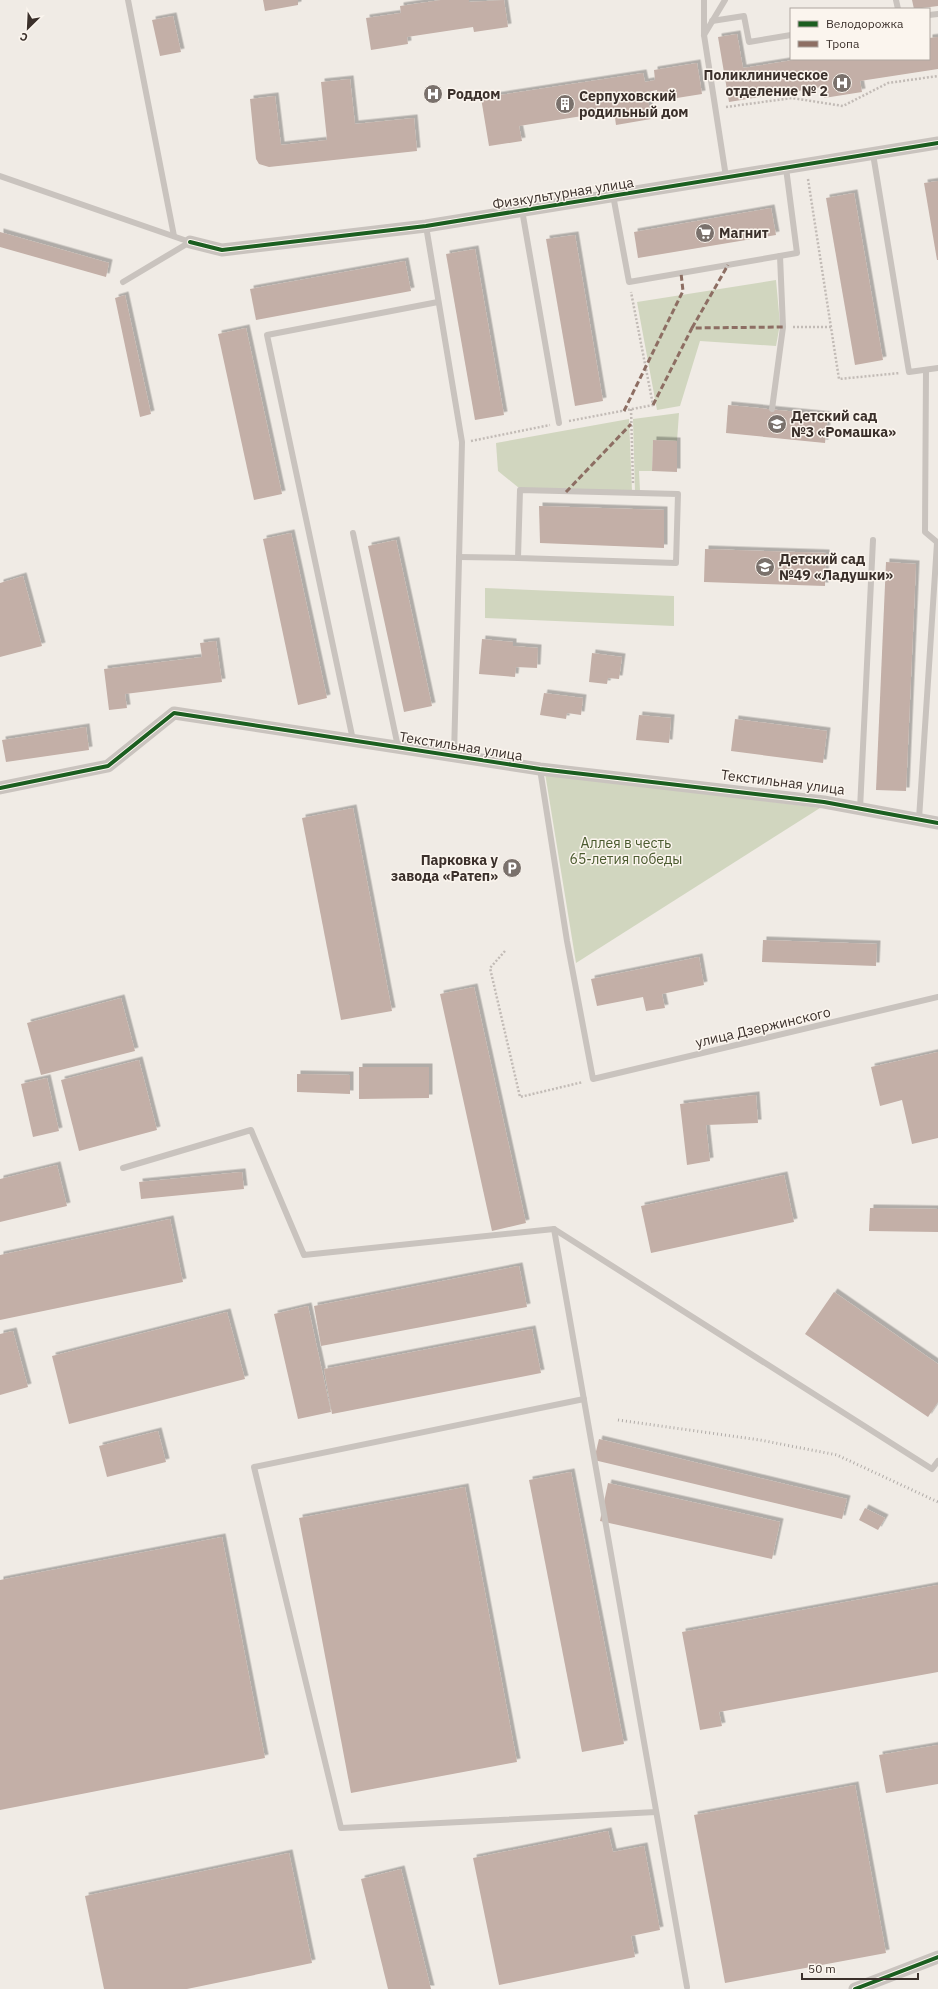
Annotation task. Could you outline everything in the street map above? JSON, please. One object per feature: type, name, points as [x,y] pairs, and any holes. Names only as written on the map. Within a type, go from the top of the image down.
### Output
[{"type":"street","name":"Физкультурная улица","points":[[190,242],[222,250],[426,226],[938,144]]},
{"type":"street","name":"Текстильная улица","points":[[0,788],[108,766],[174,713],[540,769],[824,802],[938,823]]},
{"type":"street","points":[[855,1989],[938,1958]]},
{"type":"lane","points":[[128,0],[174,236]]},
{"type":"lane","points":[[704,0],[704,35],[726,177]]},
{"type":"lane","points":[[704,35],[725,0]]},
{"type":"lane","points":[[712,21],[744,16],[748,42],[790,36]]},
{"type":"lane","points":[[873,154],[908,372],[938,368]]},
{"type":"lane","points":[[613,196],[629,282],[797,253],[786,168]]},
{"type":"lane","points":[[0,176],[190,242]]},
{"type":"lane","points":[[522,210],[559,424]]},
{"type":"lane","points":[[426,226],[462,442],[454,756]]},
{"type":"lane","points":[[123,282],[190,242]]},
{"type":"lane","points":[[772,409],[783,327],[780,256]]},
{"type":"lane","points":[[353,740],[267,335],[438,302]]},
{"type":"lane","points":[[919,819],[938,543],[925,532],[926,370]]},
{"type":"lane","points":[[460,557],[676,563],[678,494],[520,490],[518,558]]},
{"type":"lane","points":[[353,533],[398,748]]},
{"type":"lane","points":[[860,809],[873,540]]},
{"type":"lane","points":[[540,769],[567,940],[593,1080]]},
{"type":"lane","name":"улица Дзержинского","points":[[593,1080],[938,997]]},
{"type":"lane","points":[[123,1168],[251,1130],[304,1255],[554,1229],[932,1469],[938,1461]]},
{"type":"lane","points":[[554,1229],[687,1987]]},
{"type":"lane","points":[[584,1399],[254,1467],[341,1828],[656,1812]]},
{"type":"path","points":[[715,108],[792,98],[843,106],[888,84],[938,76]]},
{"type":"path","points":[[805,165],[839,379],[908,372]]},
{"type":"path","points":[[462,442],[653,405],[629,282]]},
{"type":"path","points":[[783,327],[831,327]]},
{"type":"path","points":[[631,409],[633,493]]},
{"type":"path","points":[[505,950],[490,968],[520,1097],[593,1080]]},
{"type":"green space","points":[[776,280],[780,324],[776,346],[700,341],[680,406],[657,410],[637,302]]},
{"type":"green space","points":[[679,413],[677,441],[653,440],[652,471],[639,471],[640,491],[635,492],[633,419]]},
{"type":"green space","points":[[629,419],[632,491],[519,488],[498,471],[496,443]]},
{"type":"green space","points":[[485,588],[674,596],[674,626],[485,618]]},
{"type":"green space","name":"Аллея в честь 65-летия победы","points":[[545,773],[820,808],[576,963]]},
{"type":"building","points":[[263,0],[298,0],[298,5],[265,11]]},
{"type":"building","points":[[441,0],[469,0],[469,2],[504,0],[508,27],[474,32],[473,27],[407,37],[408,44],[371,50],[366,18],[401,13],[400,6]]},
{"type":"building","points":[[912,0],[938,0],[938,6],[914,8]]},
{"type":"building","points":[[173,16],[181,52],[160,56],[152,20]]},
{"type":"building","points":[[737,34],[743,68],[794,60],[930,60],[930,38],[938,37],[938,69],[860,81],[862,92],[824,98],[822,87],[729,102],[718,37]]},
{"type":"building","name":"Серпуховский родильный дом","points":[[697,63],[702,94],[658,101],[657,90],[647,92],[651,119],[616,125],[614,111],[519,126],[522,141],[489,146],[481,98],[643,73],[645,82],[655,80],[654,70]]},
{"type":"building","points":[[350,79],[355,124],[414,118],[417,151],[269,167],[259,164],[256,159],[250,99],[275,96],[281,145],[327,140],[321,82]]},
{"type":"building","points":[[938,181],[938,260],[937,260],[924,183]]},
{"type":"building","points":[[854,193],[883,360],[855,365],[826,198]]},
{"type":"building","name":"Магнит","points":[[771,208],[776,235],[638,258],[634,232]]},
{"type":"building","points":[[0,232],[109,263],[106,277],[0,247]]},
{"type":"building","points":[[575,235],[603,401],[575,406],[546,239]]},
{"type":"building","points":[[475,249],[504,415],[475,420],[446,254]]},
{"type":"building","points":[[405,261],[411,291],[256,320],[250,289]]},
{"type":"building","points":[[125,295],[151,414],[140,417],[115,298]]},
{"type":"building","points":[[246,328],[282,494],[254,500],[218,334]]},
{"type":"building","name":"Детский сад №3 «Ромашка»","points":[[728,405],[828,415],[825,443],[726,433]]},
{"type":"building","points":[[653,440],[677,441],[677,472],[652,471]]},
{"type":"building","points":[[539,506],[664,510],[664,548],[540,543]]},
{"type":"building","points":[[291,533],[327,698],[298,705],[263,539]]},
{"type":"building","points":[[396,540],[432,706],[404,712],[368,546]]},
{"type":"building","name":"Детский сад №49 «Ладушки»","points":[[705,549],[826,553],[825,586],[704,582]]},
{"type":"building","points":[[886,562],[916,564],[906,791],[876,790]]},
{"type":"building","points":[[23,576],[42,646],[0,657],[0,583]]},
{"type":"building","points":[[482,639],[513,642],[513,646],[538,648],[537,668],[516,667],[515,677],[479,674]]},
{"type":"building","points":[[216,641],[222,682],[125,694],[127,708],[109,710],[104,669],[202,657],[200,643]]},
{"type":"building","points":[[592,653],[622,657],[619,679],[608,678],[607,684],[589,682]]},
{"type":"building","points":[[544,693],[583,698],[581,715],[567,713],[566,719],[540,715]]},
{"type":"building","points":[[639,715],[671,718],[669,743],[636,740]]},
{"type":"building","points":[[735,719],[827,731],[823,763],[731,751]]},
{"type":"building","points":[[86,727],[89,750],[6,762],[2,740]]},
{"type":"building","points":[[353,808],[392,1011],[341,1020],[302,818]]},
{"type":"building","points":[[763,940],[877,944],[876,966],[762,962]]},
{"type":"building","points":[[699,957],[704,985],[662,994],[665,1008],[646,1011],[643,997],[597,1006],[591,979]]},
{"type":"building","points":[[474,987],[526,1223],[492,1231],[440,994]]},
{"type":"building","points":[[121,998],[135,1051],[41,1075],[27,1023]]},
{"type":"building","points":[[938,1052],[938,1138],[912,1144],[902,1100],[880,1106],[871,1067]]},
{"type":"building","points":[[139,1060],[157,1130],[79,1151],[61,1080]]},
{"type":"building","points":[[359,1067],[429,1067],[429,1098],[359,1099]]},
{"type":"building","points":[[297,1074],[350,1075],[350,1094],[297,1092]]},
{"type":"building","points":[[47,1078],[59,1131],[33,1137],[21,1084]]},
{"type":"building","points":[[756,1095],[758,1123],[706,1125],[710,1161],[687,1165],[680,1104]]},
{"type":"building","points":[[57,1165],[67,1206],[0,1222],[0,1179]]},
{"type":"building","points":[[242,1172],[244,1189],[141,1199],[139,1182]]},
{"type":"building","points":[[784,1175],[794,1222],[651,1253],[641,1206]]},
{"type":"building","points":[[870,1208],[938,1209],[938,1232],[869,1231]]},
{"type":"building","points":[[170,1219],[183,1282],[0,1320],[0,1255]]},
{"type":"building","points":[[519,1266],[527,1307],[321,1346],[314,1306]]},
{"type":"building","points":[[834,1292],[938,1364],[938,1402],[928,1417],[805,1334]]},
{"type":"building","points":[[308,1306],[331,1412],[298,1419],[274,1314]]},
{"type":"building","points":[[227,1312],[245,1379],[69,1424],[52,1356]]},
{"type":"building","points":[[532,1329],[541,1373],[332,1414],[324,1369]]},
{"type":"building","points":[[13,1331],[28,1387],[0,1395],[0,1334]]},
{"type":"building","points":[[158,1431],[166,1462],[107,1477],[99,1446]]},
{"type":"building","points":[[599,1439],[847,1499],[842,1519],[594,1460]]},
{"type":"building","points":[[571,1472],[624,1744],[582,1752],[529,1480]]},
{"type":"building","points":[[608,1483],[780,1522],[772,1559],[600,1521]]},
{"type":"building","points":[[465,1487],[517,1762],[351,1793],[299,1518]]},
{"type":"building","points":[[865,1508],[885,1518],[878,1530],[859,1520]]},
{"type":"building","points":[[222,1537],[265,1758],[0,1810],[0,1580]]},
{"type":"building","points":[[938,1585],[938,1672],[719,1712],[722,1726],[700,1730],[682,1632]]},
{"type":"building","points":[[938,1745],[938,1784],[886,1793],[879,1755]]},
{"type":"building","points":[[855,1785],[886,1953],[725,1983],[694,1815]]},
{"type":"building","points":[[608,1831],[613,1852],[644,1846],[660,1930],[631,1936],[635,1957],[499,1985],[473,1858]]},
{"type":"building","points":[[289,1853],[312,1963],[187,1989],[104,1989],[85,1896]]},
{"type":"building","points":[[401,1869],[431,1989],[388,1989],[361,1879]]},
{"type":"railway","points":[[618,1420],[760,1440],[837,1455],[938,1502]]},
{"type":"marked path","points":[[692,328],[728,265]]},
{"type":"marked path","points":[[624,411],[683,291],[681,273]]},
{"type":"marked path","points":[[653,405],[692,328],[783,327]]},
{"type":"marked path","points":[[566,492],[631,424]]},
{"type":"cycle path","points":[[190,242],[222,250],[426,226],[938,143]]},
{"type":"cycle path","points":[[0,788],[108,766],[174,713],[540,769],[824,802],[938,823]]},
{"type":"cycle path","points":[[855,1989],[938,1957]]},
{"type":"place","name":"Поликлиническое отделение № 2","points":[[842,83]]},
{"type":"place","name":"Роддом","points":[[433,94]]},
{"type":"place","name":"Серпуховский родильный дом","points":[[565,104]]},
{"type":"place","name":"Магнит","points":[[705,233]]},
{"type":"place","name":"Детский сад №3 «Ромашка»","points":[[777,424]]},
{"type":"place","name":"Детский сад №49 «Ладушки»","points":[[765,567]]},
{"type":"place","name":"Парковка у завода «Ратеп»","points":[[512,868]]}]
